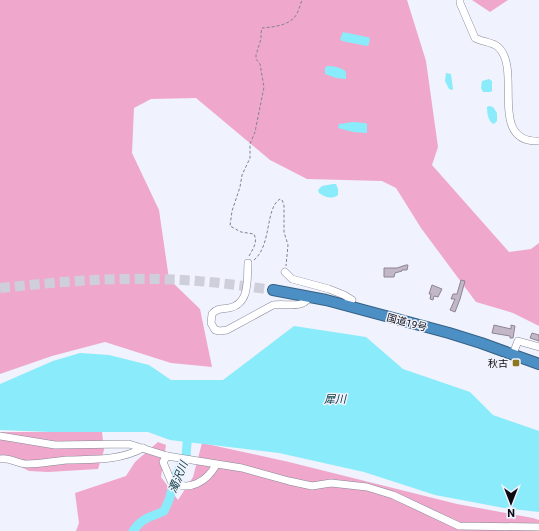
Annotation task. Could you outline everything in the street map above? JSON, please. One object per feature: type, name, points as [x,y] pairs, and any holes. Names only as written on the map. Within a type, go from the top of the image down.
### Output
[{"type":"highway","name":"国道19号","points":[[273,290],[344,305],[449,333],[539,364]]},
{"type":"street","points":[[460,0],[475,38],[498,47],[504,56],[507,68],[509,116],[514,130],[524,138],[539,141]]},
{"type":"street","points":[[248,263],[245,296],[239,304],[228,308],[218,309],[213,312],[211,323],[215,330],[227,330],[273,305],[281,303],[291,305],[302,304],[310,297]]},
{"type":"street","points":[[285,272],[292,280],[344,294],[352,300],[344,305]]},
{"type":"street","points":[[513,354],[518,341],[539,347]]},
{"type":"street","points":[[0,436],[55,445],[129,444],[167,456],[242,468],[312,486],[331,483],[367,487],[393,495],[459,526],[539,526]]},
{"type":"street","points":[[0,459],[6,458],[23,464],[39,464],[66,460],[101,460],[128,455],[143,448]]},
{"type":"street","points":[[167,456],[164,462],[171,481],[181,486],[194,486],[207,476],[216,465]]},
{"type":"street","points":[[505,531],[539,530]]},
{"type":"path","points":[[248,263],[248,257],[256,244],[256,238],[254,234],[241,232],[230,226],[232,211],[240,187],[242,175],[250,158],[250,144],[255,132],[264,87],[260,64],[256,59],[256,55],[261,39],[262,28],[289,22],[295,17],[302,0]]},
{"type":"path","points":[[248,263],[259,256],[263,249],[272,210],[275,202],[280,199],[284,202],[284,232],[288,245],[285,272]]},
{"type":"shaded area","points":[[0,0],[407,0],[426,61],[438,147],[432,165],[509,252],[531,249],[539,243],[539,326],[513,313],[476,302],[421,228],[396,188],[382,181],[307,179],[270,160],[196,98],[151,99],[134,108],[132,153],[159,210],[169,279],[200,309],[212,367],[171,363],[105,342],[52,356],[0,374]]},
{"type":"shaded area","points":[[472,0],[508,0],[490,12]]},
{"type":"shaded area","points":[[0,432],[102,432],[104,450],[98,469],[48,472],[29,471],[0,456]]},
{"type":"shaded area","points":[[158,442],[166,445],[161,477],[178,500],[193,477],[202,443],[289,462],[457,504],[533,518],[539,520],[539,531],[76,531],[79,523],[75,493],[126,476],[135,462]]},
{"type":"water","points":[[343,32],[370,38],[369,44],[367,46],[342,41],[340,39]]},
{"type":"water","points":[[327,66],[337,67],[344,70],[346,72],[346,79],[336,78],[325,74],[325,68]]},
{"type":"water","points":[[446,73],[451,74],[452,90],[449,89],[445,81]]},
{"type":"water","points":[[489,79],[492,81],[492,91],[483,92],[481,88],[482,81]]},
{"type":"water","points":[[487,107],[493,107],[497,113],[497,121],[494,124],[488,117]]},
{"type":"water","points":[[353,122],[367,124],[367,133],[353,132],[338,128],[339,124]]},
{"type":"water","points":[[336,184],[338,195],[328,197],[319,193],[318,190],[322,186]]},
{"type":"water","name":"犀川","points":[[294,326],[366,337],[403,369],[470,392],[493,415],[539,431],[539,512],[504,508],[435,495],[364,472],[279,453],[170,440],[148,432],[50,432],[0,430],[0,384],[53,361],[80,353],[109,355],[149,365],[171,380],[223,380]]},
{"type":"building","points":[[408,265],[407,270],[402,270],[395,273],[394,277],[384,277],[384,268],[397,268]]},
{"type":"building","points":[[461,280],[465,281],[455,312],[450,310],[455,299],[451,299],[453,294],[457,294]]},
{"type":"building","points":[[432,285],[442,289],[438,297],[434,296],[433,300],[430,299],[431,294],[429,294]]},
{"type":"building","points":[[494,325],[511,329],[511,325],[515,326],[513,338],[510,338],[510,336],[492,333]]},
{"type":"building","points":[[532,333],[539,335],[539,341],[530,338]]},
{"type":"waterway","name":"濁沢川","points":[[133,531],[143,520],[164,511],[169,500],[176,475],[186,457],[188,430]]},
{"type":"tunnel","points":[[0,288],[93,280],[149,279],[211,282],[273,290]]},
{"type":"place","name":"秋古","points":[[516,363]]}]
